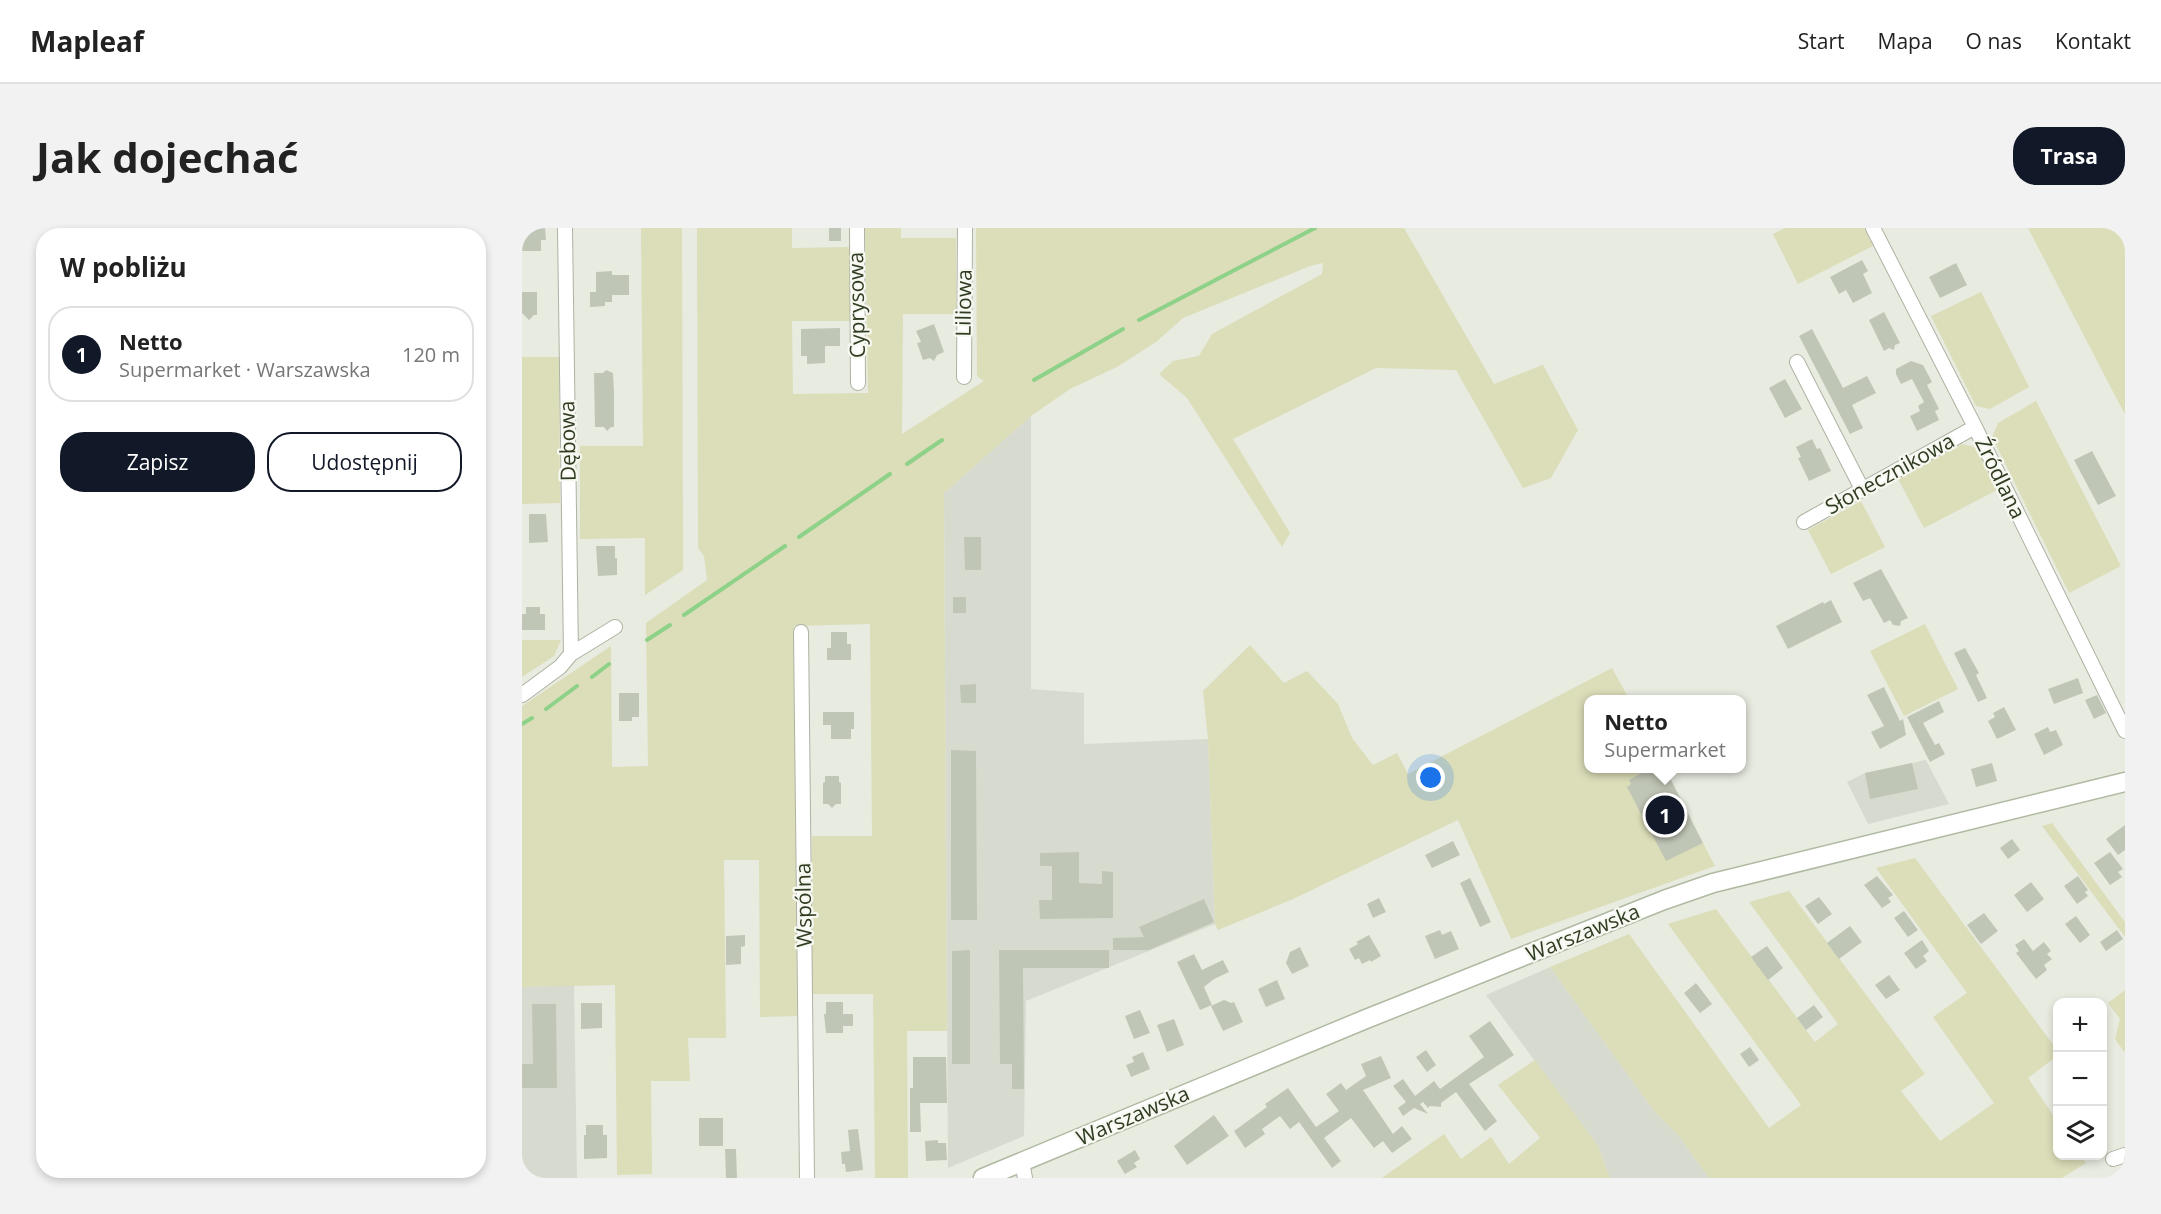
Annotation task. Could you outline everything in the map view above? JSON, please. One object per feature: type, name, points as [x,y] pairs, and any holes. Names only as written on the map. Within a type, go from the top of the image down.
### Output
[{"type":"main road","name":"Warszawska","points":[[983,1178],[1023,1170],[1062,1146],[1366,1019],[1664,900],[1713,883],[2125,782]]},
{"type":"street","name":"Dębowa","points":[[565,228],[571,654]]},
{"type":"street","name":"Cyprysowa","points":[[856,228],[858,383]]},
{"type":"street","name":"Liliowa","points":[[964,377],[965,228]]},
{"type":"street","name":"Źródlana","points":[[1873,228],[1975,427],[2125,730]]},
{"type":"street","points":[[1797,362],[1862,489]]},
{"type":"street","name":"Słonecznikowa","points":[[1804,522],[1975,427]]},
{"type":"street","points":[[522,695],[561,667],[571,654],[615,627]]},
{"type":"street","name":"Wspólna","points":[[801,632],[807,1178]]},
{"type":"shaded area","points":[[1031,416],[1031,689],[1084,693],[1084,744],[1208,739],[1215,924],[1026,1001],[1024,1136],[948,1168],[944,493]]},
{"type":"shaded area","points":[[1926,760],[1949,804],[1868,824],[1847,782],[1865,773]]},
{"type":"shaded area","points":[[1550,967],[1654,1111],[1681,1139],[1709,1178],[1610,1178],[1598,1146],[1486,995]]},
{"type":"shaded area","points":[[574,985],[577,1178],[522,1178],[522,987]]},
{"type":"green space","points":[[641,228],[682,228],[683,570],[645,595],[645,538],[580,539],[580,446],[643,446]]},
{"type":"green space","points":[[697,228],[792,228],[792,248],[850,247],[851,321],[792,321],[793,394],[868,393],[865,228],[901,228],[901,238],[956,238],[956,314],[903,314],[902,434],[984,381],[977,376],[976,228],[1404,228],[1494,384],[1543,365],[1578,430],[1551,478],[1523,488],[1456,370],[1376,368],[1233,439],[1290,533],[1282,547],[1187,398],[1159,374],[1173,361],[1199,356],[1212,334],[1322,274],[1323,263],[1310,266],[1183,318],[1156,342],[1117,367],[1070,389],[1031,416],[944,493],[947,1031],[907,1031],[908,1178],[875,1178],[873,994],[812,994],[812,836],[872,836],[870,624],[794,626],[797,1016],[760,1017],[759,860],[724,860],[726,1038],[688,1038],[690,1081],[651,1081],[652,1174],[617,1175],[615,985],[522,987],[522,706],[611,646],[612,767],[648,766],[646,623],[707,580],[704,556],[698,548]]},
{"type":"green space","points":[[1785,228],[1864,228],[1873,246],[1798,284],[1773,234]]},
{"type":"green space","points":[[2028,228],[2125,228],[2125,414],[2121,407]]},
{"type":"green space","points":[[1981,292],[2029,387],[1990,409],[1976,406],[1931,316]]},
{"type":"green space","points":[[522,357],[559,357],[560,503],[522,504]]},
{"type":"green space","points":[[2036,401],[2121,566],[2069,593],[1992,437],[1998,423]]},
{"type":"green space","points":[[1962,444],[1979,448],[1999,489],[1924,528],[1898,479]]},
{"type":"green space","points":[[1861,501],[1885,547],[1831,574],[1808,530]]},
{"type":"green space","points":[[1925,624],[1958,689],[1904,716],[1870,651]]},
{"type":"green space","points":[[522,640],[561,640],[554,656],[522,677]]},
{"type":"green space","points":[[1250,645],[1284,683],[1307,671],[1338,704],[1352,738],[1373,765],[1397,753],[1408,774],[1612,668],[1627,695],[1584,695],[1584,773],[1666,773],[1715,866],[1511,939],[1458,820],[1293,899],[1218,930],[1215,924],[1208,739],[1203,691]]},
{"type":"green space","points":[[2052,823],[2125,922],[2125,937],[2042,826]]},
{"type":"green space","points":[[1915,858],[2053,1045],[2053,1059],[2028,1078],[2053,1115],[2053,1160],[2084,1160],[2086,1163],[2062,1178],[1709,1178],[1681,1139],[1654,1111],[1550,967],[1629,934],[1769,1128],[1801,1105],[1668,924],[1716,909],[1815,1042],[1838,1024],[1749,902],[1789,891],[1925,1074],[1901,1091],[1940,1141],[1994,1103],[1933,1017],[1967,993],[1876,868]]},
{"type":"green space","points":[[2125,990],[2124,1052],[2115,1039],[2120,1019],[2108,1003]]},
{"type":"green space","points":[[1535,1060],[1598,1146],[1610,1178],[1382,1178],[1444,1134],[1461,1159],[1491,1137],[1509,1164],[1540,1138],[1498,1085]]},
{"type":"building","points":[[523,228],[545,228],[546,240],[541,240],[541,251],[522,251]]},
{"type":"building","points":[[829,228],[841,228],[841,241],[829,241]]},
{"type":"building","points":[[1862,260],[1868,271],[1863,274],[1872,293],[1853,303],[1846,290],[1839,294],[1830,277]]},
{"type":"building","points":[[1956,263],[1967,285],[1940,298],[1929,277]]},
{"type":"building","points":[[612,271],[612,275],[629,275],[629,295],[612,295],[612,302],[605,302],[605,306],[590,307],[590,292],[596,292],[596,272]]},
{"type":"building","points":[[522,292],[537,292],[537,315],[529,320],[522,313]]},
{"type":"building","points":[[1884,312],[1900,343],[1895,345],[1894,350],[1889,348],[1884,351],[1869,320]]},
{"type":"building","points":[[934,324],[944,352],[937,355],[934,361],[930,358],[923,360],[917,343],[921,342],[916,331]]},
{"type":"building","points":[[840,328],[840,346],[825,346],[825,363],[807,364],[807,356],[801,356],[801,329]]},
{"type":"building","points":[[1812,329],[1843,388],[1867,376],[1876,393],[1852,405],[1863,428],[1850,434],[1799,336]]},
{"type":"building","points":[[1911,361],[1923,365],[1932,382],[1927,385],[1939,409],[1935,411],[1939,420],[1917,431],[1910,416],[1920,411],[1918,406],[1924,402],[1912,379],[1901,384],[1896,374],[1896,369]]},
{"type":"building","points":[[606,370],[613,373],[614,392],[614,427],[607,431],[604,427],[595,427],[594,373],[603,373]]},
{"type":"building","points":[[1785,379],[1802,409],[1785,418],[1769,388]]},
{"type":"building","points":[[1812,439],[1817,449],[1820,448],[1831,471],[1809,481],[1798,458],[1801,457],[1796,447]]},
{"type":"building","points":[[2092,451],[2116,496],[2098,505],[2074,460]]},
{"type":"building","points":[[529,514],[546,514],[548,542],[529,543]]},
{"type":"building","points":[[964,537],[981,537],[981,570],[965,570]]},
{"type":"building","points":[[596,546],[615,546],[617,575],[598,576]]},
{"type":"building","points":[[1881,569],[1908,618],[1901,621],[1900,626],[1893,625],[1890,620],[1884,623],[1870,598],[1863,601],[1853,583]]},
{"type":"building","points":[[953,597],[966,597],[966,613],[953,613]]},
{"type":"building","points":[[1831,600],[1842,622],[1788,649],[1776,626]]},
{"type":"building","points":[[526,607],[540,607],[540,614],[545,614],[545,630],[522,630],[522,614],[526,614]]},
{"type":"building","points":[[831,632],[847,632],[847,644],[851,644],[851,660],[827,660],[827,648],[831,648]]},
{"type":"building","points":[[1965,648],[1979,673],[1976,675],[1987,698],[1978,702],[1954,653]]},
{"type":"building","points":[[2078,678],[2083,693],[2054,704],[2048,689]]},
{"type":"building","points":[[976,684],[976,703],[961,703],[960,685]]},
{"type":"building","points":[[1884,687],[1900,721],[1903,719],[1906,735],[1880,749],[1871,732],[1884,726],[1867,695]]},
{"type":"building","points":[[619,693],[639,693],[639,717],[632,717],[632,721],[619,721]]},
{"type":"building","points":[[2097,695],[2106,713],[2094,719],[2085,700]]},
{"type":"building","points":[[1939,701],[1944,712],[1923,723],[1935,745],[1939,743],[1945,754],[1930,762],[1907,717]]},
{"type":"building","points":[[2004,707],[2016,730],[1997,739],[1988,721],[1995,717],[1993,713]]},
{"type":"building","points":[[823,712],[854,712],[854,729],[851,729],[851,739],[831,739],[831,725],[823,725]]},
{"type":"building","points":[[2048,727],[2050,732],[2056,730],[2063,745],[2044,755],[2034,734]]},
{"type":"building","points":[[951,750],[976,751],[977,920],[951,920]]},
{"type":"building","points":[[1912,763],[1918,789],[1870,799],[1865,773]]},
{"type":"building","points":[[1992,763],[1997,781],[1976,787],[1971,769]]},
{"type":"building","points":[[1642,773],[1668,773],[1703,843],[1666,861],[1627,787],[1631,784],[1629,780]]},
{"type":"building","points":[[825,776],[839,776],[841,783],[841,804],[836,804],[832,808],[828,804],[823,804]]},
{"type":"building","points":[[2125,825],[2125,850],[2118,855],[2106,839]]},
{"type":"building","points":[[2012,839],[2020,850],[2008,859],[2000,848]]},
{"type":"building","points":[[1453,841],[1460,855],[1432,868],[1425,855]]},
{"type":"building","points":[[1079,852],[1079,883],[1102,884],[1102,871],[1113,872],[1113,918],[1040,919],[1039,900],[1052,900],[1052,866],[1040,866],[1040,853]]},
{"type":"building","points":[[2110,852],[2123,869],[2118,872],[2122,877],[2110,885],[2094,863]]},
{"type":"building","points":[[1877,876],[1893,895],[1888,898],[1891,902],[1882,908],[1864,885]]},
{"type":"building","points":[[2078,876],[2088,890],[2085,892],[2088,896],[2077,904],[2064,886]]},
{"type":"building","points":[[1470,878],[1491,922],[1480,927],[1460,883]]},
{"type":"building","points":[[2031,882],[2044,899],[2027,912],[2014,895]]},
{"type":"building","points":[[1819,897],[1832,914],[1818,924],[1805,906]]},
{"type":"building","points":[[1379,898],[1386,912],[1373,918],[1367,904]]},
{"type":"building","points":[[1204,899],[1214,922],[1149,950],[1113,950],[1113,938],[1144,937],[1139,927]]},
{"type":"building","points":[[1904,911],[1918,930],[1908,937],[1894,918]]},
{"type":"building","points":[[1984,913],[1998,931],[1981,944],[1967,925]]},
{"type":"building","points":[[2076,916],[2090,935],[2080,943],[2065,924]]},
{"type":"building","points":[[1850,926],[1862,942],[1839,959],[1827,943]]},
{"type":"building","points":[[1440,930],[1442,935],[1451,931],[1459,949],[1435,959],[1425,936]]},
{"type":"building","points":[[2117,930],[2123,939],[2106,951],[2100,942]]},
{"type":"building","points":[[745,935],[745,946],[741,947],[741,964],[726,965],[726,936]]},
{"type":"building","points":[[1369,935],[1381,956],[1362,964],[1359,958],[1355,960],[1349,949]]},
{"type":"building","points":[[2024,939],[2033,951],[2044,942],[2051,951],[2047,954],[2052,959],[2044,965],[2047,970],[2036,979],[2016,953],[2019,951],[2015,945]]},
{"type":"building","points":[[1922,940],[1929,951],[1923,956],[1927,961],[1916,969],[1904,953]]},
{"type":"building","points":[[1767,946],[1783,968],[1768,980],[1751,957]]},
{"type":"building","points":[[1300,947],[1309,966],[1292,974],[1286,963],[1290,952]]},
{"type":"building","points":[[970,950],[970,1064],[952,1064],[952,951]]},
{"type":"building","points":[[999,950],[1109,950],[1109,968],[1023,968],[1024,1089],[1012,1089],[1012,1064],[1000,1064]]},
{"type":"building","points":[[1194,954],[1202,970],[1223,960],[1229,972],[1204,987],[1212,1005],[1200,1010],[1177,962]]},
{"type":"building","points":[[1889,975],[1900,990],[1886,999],[1875,985]]},
{"type":"building","points":[[1277,980],[1285,999],[1266,1007],[1258,989]]},
{"type":"building","points":[[1696,983],[1712,1004],[1700,1013],[1684,993]]},
{"type":"building","points":[[1224,1000],[1234,1002],[1243,1022],[1223,1031],[1211,1006]]},
{"type":"building","points":[[826,1002],[843,1002],[843,1014],[853,1014],[853,1026],[843,1026],[843,1033],[826,1033],[824,1014],[826,1014]]},
{"type":"building","points":[[581,1003],[602,1003],[602,1028],[581,1029]]},
{"type":"building","points":[[532,1004],[556,1004],[557,1088],[522,1088],[522,1064],[533,1064]]},
{"type":"building","points":[[1814,1005],[1823,1017],[1806,1030],[1797,1018]]},
{"type":"building","points":[[1140,1010],[1150,1033],[1134,1039],[1125,1016]]},
{"type":"building","points":[[1174,1019],[1184,1045],[1167,1052],[1157,1025]]},
{"type":"building","points":[[1490,1021],[1514,1055],[1469,1084],[1497,1121],[1485,1131],[1456,1092],[1441,1103],[1441,1107],[1430,1106],[1428,1108],[1423,1102],[1420,1104],[1428,1114],[1414,1108],[1403,1116],[1398,1108],[1406,1102],[1393,1086],[1403,1079],[1415,1096],[1434,1081],[1440,1089],[1484,1057],[1469,1036]]},
{"type":"building","points":[[1750,1047],[1759,1060],[1749,1067],[1740,1054]]},
{"type":"building","points":[[1426,1050],[1436,1065],[1427,1072],[1416,1057]]},
{"type":"building","points":[[1143,1052],[1150,1069],[1131,1077],[1126,1065],[1134,1062],[1132,1057]]},
{"type":"building","points":[[1381,1056],[1391,1078],[1363,1090],[1393,1134],[1402,1126],[1412,1139],[1392,1153],[1383,1141],[1374,1148],[1351,1118],[1324,1138],[1341,1161],[1332,1168],[1299,1122],[1290,1129],[1280,1116],[1262,1129],[1265,1134],[1245,1148],[1234,1131],[1267,1107],[1265,1104],[1288,1088],[1316,1127],[1339,1111],[1326,1094],[1341,1083],[1346,1090],[1366,1076],[1361,1064]]},
{"type":"building","points":[[913,1057],[946,1057],[947,1103],[920,1103],[921,1132],[910,1132]]},
{"type":"building","points":[[1214,1115],[1229,1136],[1187,1165],[1174,1146]]},
{"type":"building","points":[[699,1118],[723,1118],[723,1146],[699,1146]]},
{"type":"building","points":[[586,1125],[603,1125],[603,1135],[607,1135],[607,1158],[584,1159]]},
{"type":"building","points":[[858,1129],[863,1170],[846,1172],[845,1164],[842,1164],[841,1152],[850,1151],[848,1130]]},
{"type":"building","points":[[938,1140],[938,1143],[946,1143],[947,1160],[926,1161],[925,1141]]},
{"type":"building","points":[[725,1149],[736,1149],[737,1178],[726,1178]]},
{"type":"building","points":[[1135,1150],[1140,1159],[1134,1163],[1137,1167],[1125,1174],[1117,1161]]},
{"type":"waterway","points":[[1139,320],[1315,228]]},
{"type":"waterway","points":[[1034,380],[1123,329]]},
{"type":"waterway","points":[[907,464],[942,440]]},
{"type":"waterway","points":[[799,537],[890,474]]},
{"type":"waterway","points":[[684,615],[785,546]]},
{"type":"waterway","points":[[647,640],[670,625]]},
{"type":"waterway","points":[[592,677],[609,664]]},
{"type":"waterway","points":[[546,709],[577,686]]},
{"type":"waterway","points":[[522,724],[532,718]]},
{"type":"place","name":"Netto","points":[[1665,815]]}]
